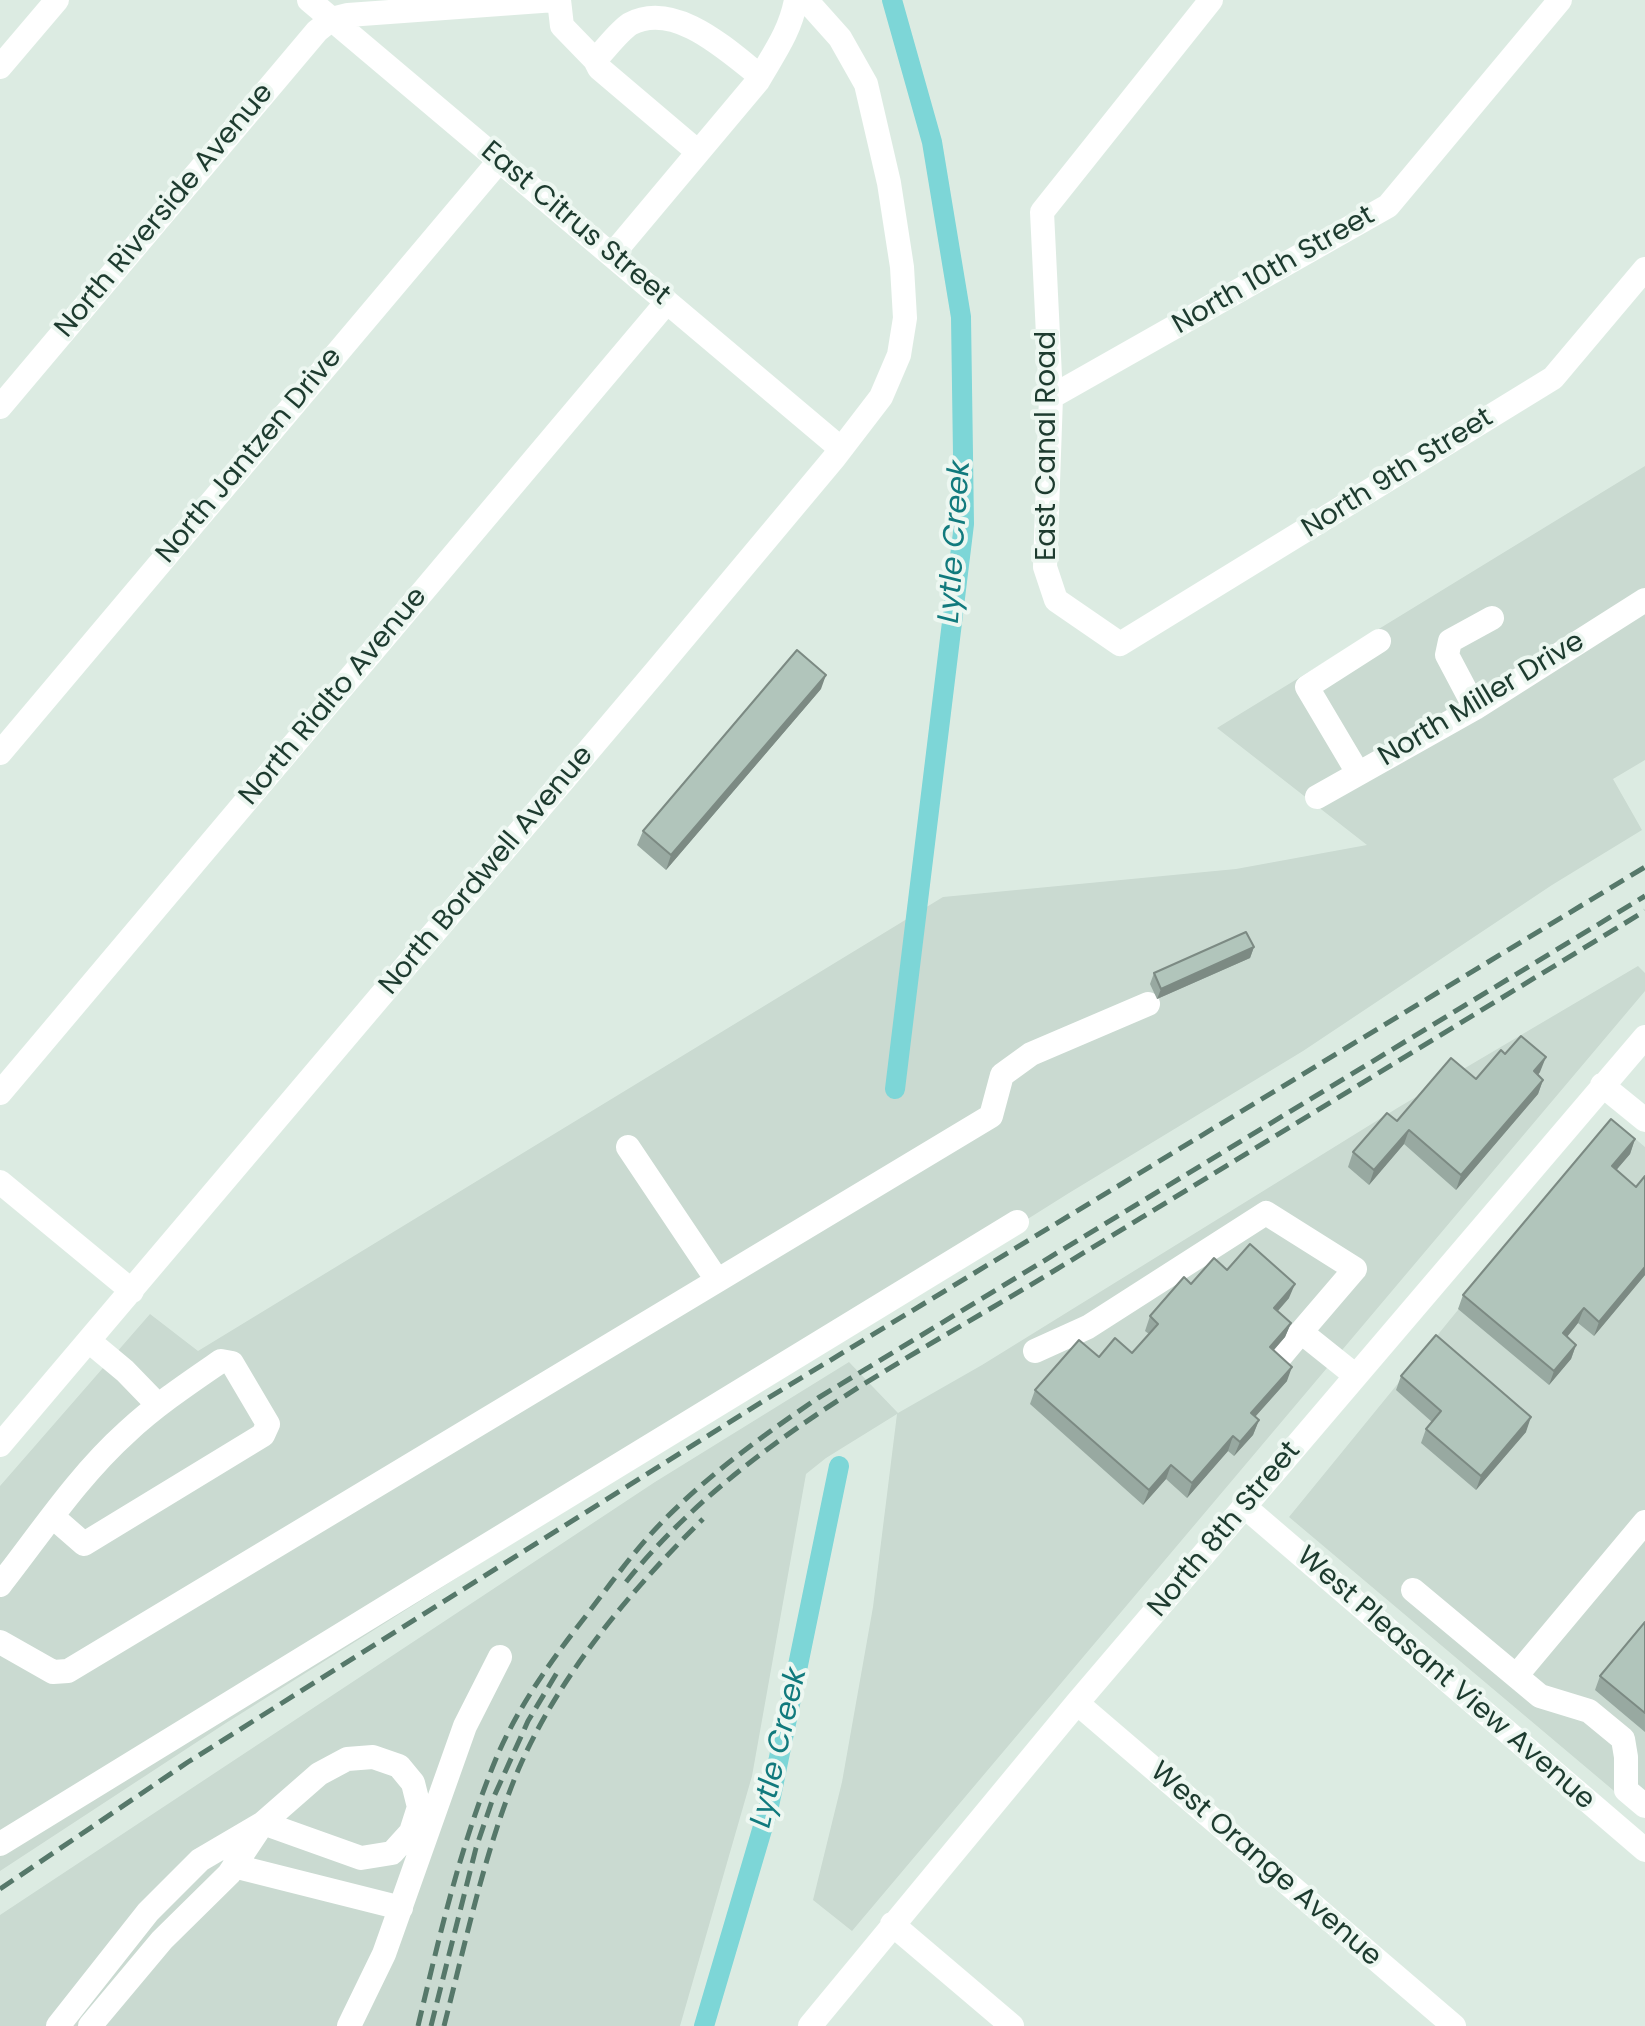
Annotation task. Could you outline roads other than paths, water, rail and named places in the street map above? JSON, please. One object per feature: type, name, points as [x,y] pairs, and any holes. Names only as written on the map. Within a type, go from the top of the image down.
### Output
[{"type":"street","points":[[0,67],[57,0]]},
{"type":"street","name":"East Citrus Street","points":[[309,0],[833,442],[838,450]]},
{"type":"street","points":[[332,19],[348,15],[557,0],[562,26],[599,68],[698,152]]},
{"type":"street","points":[[612,255],[779,50],[792,20],[796,0]]},
{"type":"street","name":"North Bordwell Avenue","points":[[0,1445],[835,457],[881,397],[899,355],[905,318],[902,267],[889,183],[866,84],[840,38],[806,0]]},
{"type":"street","name":"East Canal Road","points":[[1120,644],[1056,600],[1045,567],[1051,397],[1042,212],[1211,0]]},
{"type":"street","name":"North 10th Street","points":[[1051,397],[1388,206],[1560,0]]},
{"type":"street","points":[[595,60],[631,23],[660,16],[694,25],[760,76]]},
{"type":"street","name":"North Riverside Avenue","points":[[0,407],[317,31],[332,19]]},
{"type":"street","name":"North Jantzen Drive","points":[[0,753],[500,160]]},
{"type":"street","name":"North 9th Street","points":[[1120,644],[1553,378],[1645,269]]},
{"type":"street","name":"North Rialto Avenue","points":[[0,1093],[667,302]]},
{"type":"street","name":"North Miller Drive","points":[[1317,797],[1475,708],[1645,600]]},
{"type":"street","points":[[1475,708],[1447,655],[1450,641],[1492,618]]},
{"type":"street","points":[[1358,773],[1307,687],[1379,641]]},
{"type":"street","points":[[0,1642],[53,1672],[68,1671],[991,1116],[1002,1075],[1031,1054],[1148,1004]]},
{"type":"street","name":"North 8th Street","points":[[810,2026],[1077,1703],[1645,1037]]},
{"type":"street","points":[[1602,1085],[1645,1120]]},
{"type":"street","points":[[628,1147],[717,1280]]},
{"type":"street","points":[[0,1182],[132,1291]]},
{"type":"street","points":[[1035,1351],[1088,1327],[1266,1213],[1355,1269],[1275,1363]]},
{"type":"street","points":[[0,1844],[454,1568],[569,1493],[1017,1222]]},
{"type":"street","points":[[1301,1332],[1356,1376]]},
{"type":"street","points":[[89,1341],[125,1371],[158,1405]]},
{"type":"street","points":[[0,1585],[53,1517],[106,1453],[158,1405],[221,1361],[232,1363],[268,1424],[263,1435],[84,1544],[53,1517]]},
{"type":"street","name":"West Pleasant View Avenue","points":[[1245,1507],[1645,1850]]},
{"type":"street","points":[[1516,1676],[1645,1522]]},
{"type":"street","points":[[1413,1590],[1540,1696],[1589,1711],[1623,1739],[1626,1790],[1645,1806]]},
{"type":"street","points":[[349,2026],[384,1954],[401,1908],[424,1822],[465,1726],[500,1657]]},
{"type":"street","name":"West Orange Avenue","points":[[1077,1703],[1454,2026]]},
{"type":"street","points":[[58,2026],[148,1912],[200,1860],[263,1823],[319,1774],[347,1759],[373,1757],[399,1766],[413,1783],[424,1822]]},
{"type":"street","points":[[263,1823],[361,1858],[392,1853],[424,1822]]},
{"type":"street","points":[[90,2026],[141,1964],[234,1866],[263,1823]]},
{"type":"street","points":[[234,1866],[401,1908]]},
{"type":"street","points":[[892,1924],[1012,2026]]},
{"type":"waterway","name":"Lytle Creek","points":[[892,0],[932,142],[961,317],[964,524],[895,1089]]},
{"type":"waterway","name":"Lytle Creek","points":[[704,2026],[769,1806],[839,1466]]},
{"type":"railway","points":[[0,1889],[188,1762],[768,1398],[1645,867]]},
{"type":"railway","points":[[418,2026],[462,1854],[506,1736],[536,1685],[570,1637],[633,1555],[684,1501],[739,1454],[818,1398],[1645,896]]},
{"type":"railway","points":[[626,1582],[671,1532],[720,1487],[827,1408],[1645,911]]},
{"type":"railway","points":[[444,2026],[496,1831],[519,1768],[536,1733],[599,1635],[649,1575],[703,1519]]},
{"type":"railway","points":[[431,2026],[476,1848],[492,1801],[528,1721],[558,1671]]}]
